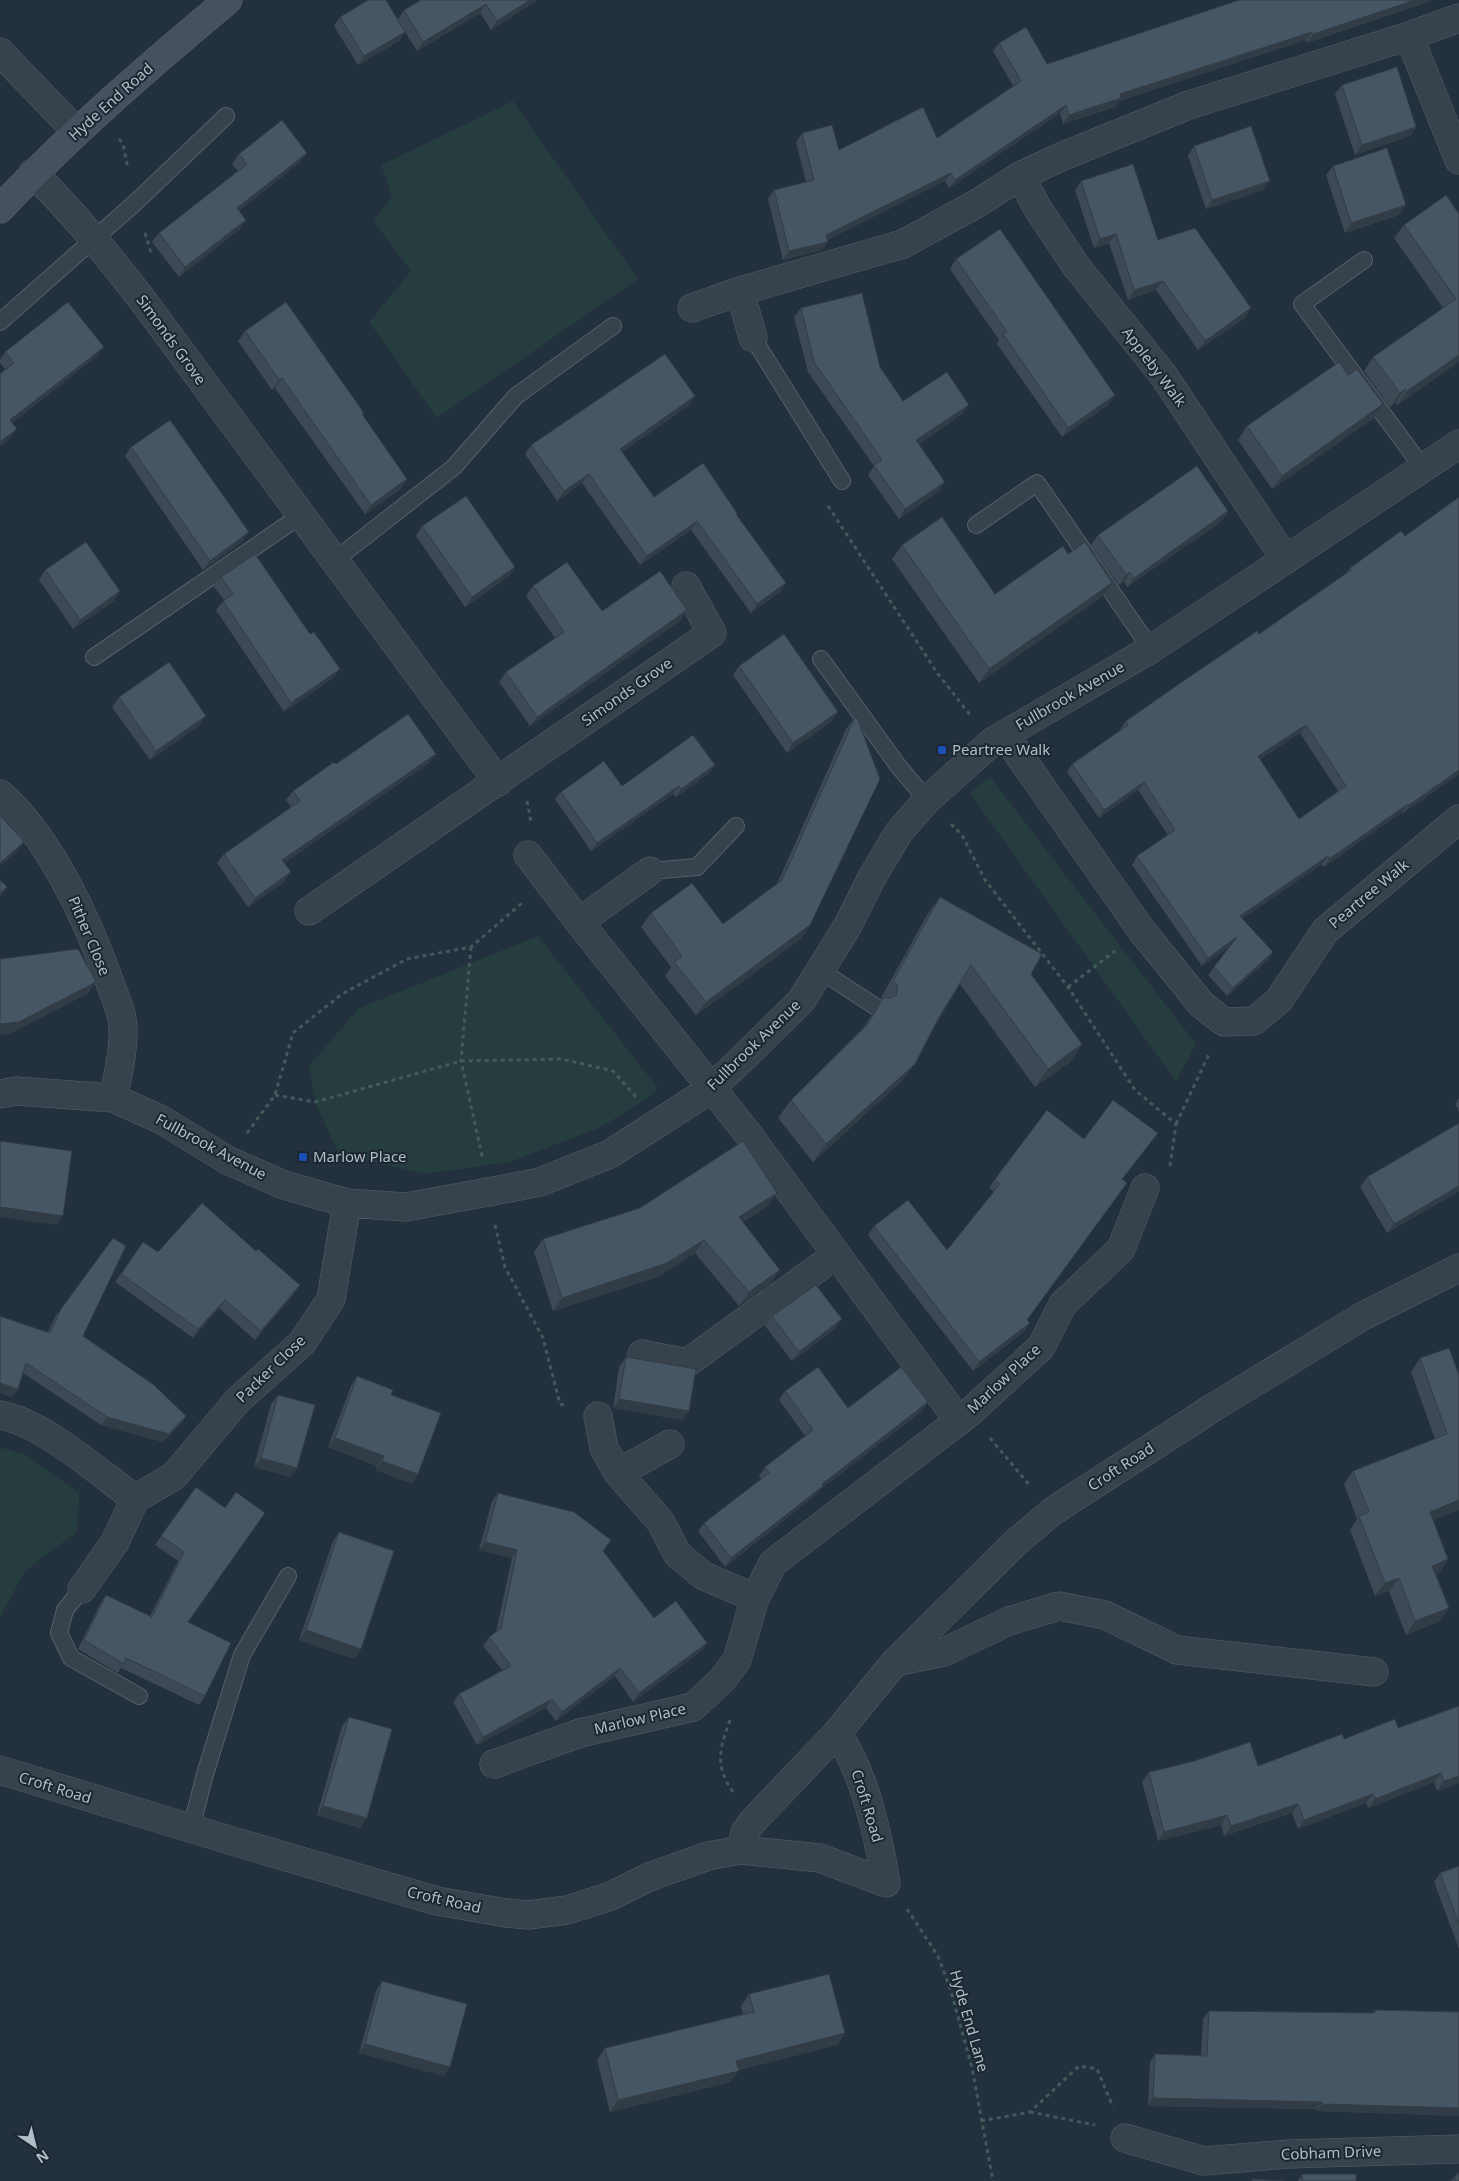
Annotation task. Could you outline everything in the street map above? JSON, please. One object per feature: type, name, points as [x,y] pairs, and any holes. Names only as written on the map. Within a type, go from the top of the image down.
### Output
[{"type":"main road","name":"Hyde End Road","points":[[0,209],[33,173],[77,132],[228,0]]},
{"type":"street","points":[[692,308],[740,291],[903,244],[976,204],[1020,176],[1063,156],[1189,105],[1409,36],[1459,18]]},
{"type":"street","points":[[1409,36],[1459,160]]},
{"type":"street","points":[[0,52],[77,132]]},
{"type":"street","name":"Simonds Grove","points":[[33,173],[60,199],[144,302],[498,782]]},
{"type":"street","name":"Appleby Walk","points":[[1020,176],[1038,209],[1076,266],[1164,376],[1286,560]]},
{"type":"street","points":[[740,291],[753,338]]},
{"type":"street","name":"Fullbrook Avenue","points":[[0,1094],[16,1091],[114,1098],[162,1120],[227,1160],[284,1185],[347,1203],[406,1207],[488,1192],[540,1182],[610,1154],[711,1089],[801,1001],[900,832],[927,800],[999,738],[1151,649],[1459,444]]},
{"type":"street","name":"Simonds Grove","points":[[309,912],[712,633],[686,586]]},
{"type":"street","points":[[999,738],[1142,931],[1202,1005],[1224,1022]]},
{"type":"street","name":"Pither Close","points":[[0,794],[14,805],[41,841],[66,883],[102,961],[122,1020],[121,1067],[114,1098]]},
{"type":"street","name":"Peartree Walk","points":[[1224,1022],[1254,1021],[1279,1000],[1325,931],[1459,819]]},
{"type":"street","name":"Marlow Place","points":[[528,855],[745,1130],[836,1255],[964,1417]]},
{"type":"street","points":[[579,922],[650,871]]},
{"type":"street","name":"Marlow Place","points":[[494,1764],[580,1733],[693,1707],[722,1680],[737,1660],[755,1598],[773,1563],[964,1417],[1040,1347],[1063,1304],[1121,1249],[1145,1188]]},
{"type":"street","name":"Packer Close","points":[[135,1499],[174,1476],[238,1400],[302,1343],[331,1299],[347,1203]]},
{"type":"street","points":[[642,1354],[687,1363],[836,1255]]},
{"type":"street","name":"Croft Road","points":[[0,1770],[191,1829],[437,1900],[506,1913],[529,1915],[567,1910],[611,1896],[649,1877],[708,1856],[741,1850],[745,1832],[753,1821],[837,1733],[895,1662],[1014,1544],[1053,1511],[1214,1407],[1363,1316],[1459,1268]]},
{"type":"street","points":[[0,1415],[17,1418],[58,1443],[135,1499],[115,1542],[82,1588]]},
{"type":"street","points":[[598,1416],[604,1448],[618,1473],[660,1521],[678,1555],[704,1576],[755,1598]]},
{"type":"street","points":[[618,1473],[670,1444]]},
{"type":"street","points":[[895,1662],[944,1652],[1009,1621],[1059,1606],[1105,1615],[1177,1650],[1374,1672]]},
{"type":"street","name":"Croft Road","points":[[837,1733],[847,1748],[866,1801],[879,1845],[886,1883]]},
{"type":"street","points":[[741,1850],[820,1858],[886,1883]]},
{"type":"street","name":"Cobham Drive","points":[[1125,2138],[1204,2171],[1289,2154],[1459,2149]]},
{"type":"lane","points":[[0,322],[94,239],[226,116]]},
{"type":"lane","points":[[1364,260],[1302,304],[1423,468]]},
{"type":"lane","points":[[335,560],[454,467],[516,396],[613,326]]},
{"type":"lane","points":[[753,338],[842,481]]},
{"type":"lane","points":[[976,525],[1037,483],[1151,649]]},
{"type":"lane","points":[[94,657],[300,516]]},
{"type":"lane","points":[[820,659],[899,768],[927,800]]},
{"type":"lane","points":[[650,871],[697,867],[736,826]]},
{"type":"lane","points":[[820,971],[876,1007]]},
{"type":"lane","points":[[191,1829],[205,1774],[242,1655],[288,1576]]},
{"type":"lane","points":[[82,1588],[65,1610],[59,1633],[71,1658],[139,1696]]},
{"type":"path","points":[[827,504],[938,674],[999,738]]},
{"type":"path","points":[[927,800],[962,835],[985,880],[1068,987],[1135,1090],[1176,1124]]},
{"type":"path","points":[[227,1160],[275,1095],[293,1033],[342,994],[407,959],[471,947],[547,881]]},
{"type":"path","points":[[1068,987],[1142,931]]},
{"type":"path","points":[[471,947],[461,1061],[505,1267],[543,1338],[560,1404],[598,1416]]},
{"type":"path","points":[[1169,1167],[1176,1124],[1224,1022]]},
{"type":"path","points":[[275,1095],[316,1102],[461,1061],[562,1059],[613,1071],[657,1125]]},
{"type":"path","points":[[964,1417],[1053,1511]]},
{"type":"path","points":[[722,1680],[733,1696],[734,1707],[719,1756],[728,1785],[753,1821]]},
{"type":"path","name":"Hyde End Lane","points":[[886,1883],[903,1902],[938,1956],[951,1991],[969,2060],[993,2181]]},
{"type":"path","points":[[1030,2112],[1079,2066],[1097,2069],[1125,2138]]},
{"type":"path","points":[[982,2121],[1030,2112],[1099,2126]]},
{"type":"green space","points":[[513,101],[638,279],[437,418],[369,322],[411,271],[373,221],[392,197],[381,165]]},
{"type":"green space","points":[[990,777],[1196,1044],[1176,1082],[969,792]]},
{"type":"green space","points":[[538,936],[658,1088],[641,1103],[599,1128],[510,1162],[425,1174],[339,1154],[315,1102],[309,1066],[359,1008]]},
{"type":"green space","points":[[0,1447],[28,1456],[79,1493],[78,1531],[25,1571],[0,1618]]},
{"type":"building","points":[[368,0],[386,0],[405,32],[364,56],[340,17]]},
{"type":"building","points":[[421,0],[530,0],[497,21],[486,4],[423,42],[404,10]]},
{"type":"building","points":[[1239,0],[1415,0],[1120,94],[1121,98],[1069,115],[1066,105],[955,180],[951,173],[826,235],[828,242],[789,251],[774,190],[814,180],[802,133],[832,125],[839,150],[923,107],[937,138],[1021,81],[999,43],[1026,27],[1047,64]]},
{"type":"building","points":[[1397,67],[1416,127],[1362,145],[1342,85]]},
{"type":"building","points":[[282,120],[307,153],[237,208],[246,220],[185,267],[159,233],[247,164],[239,154]]},
{"type":"building","points":[[1251,126],[1270,181],[1212,200],[1194,146]]},
{"type":"building","points":[[1387,148],[1406,205],[1351,223],[1333,166]]},
{"type":"building","points":[[1133,164],[1158,240],[1195,228],[1251,308],[1205,341],[1163,281],[1134,290],[1116,234],[1100,239],[1081,181]]},
{"type":"building","points":[[1446,195],[1459,214],[1459,355],[1407,391],[1405,389],[1400,393],[1373,357],[1456,299],[1404,225]]},
{"type":"building","points":[[1000,229],[1115,395],[1068,428],[1003,334],[1007,332],[956,259]]},
{"type":"building","points":[[862,293],[880,367],[903,401],[947,372],[969,405],[916,440],[945,482],[905,509],[874,465],[882,460],[814,362],[801,308]]},
{"type":"building","points":[[68,302],[104,347],[10,420],[17,429],[0,442],[0,374],[14,363],[5,352]]},
{"type":"building","points":[[286,302],[364,413],[362,414],[407,479],[371,505],[282,378],[279,380],[245,331]]},
{"type":"building","points":[[665,354],[695,396],[620,449],[654,497],[703,463],[736,514],[786,583],[757,604],[697,521],[647,556],[589,474],[564,491],[531,445]]},
{"type":"building","points":[[1339,362],[1348,375],[1357,369],[1383,404],[1282,476],[1247,426]]},
{"type":"building","points":[[170,420],[249,532],[210,561],[131,447]]},
{"type":"building","points":[[1197,466],[1228,511],[1134,578],[1130,572],[1126,575],[1098,535]]},
{"type":"building","points":[[466,496],[515,567],[472,597],[422,526]]},
{"type":"building","points":[[1459,497],[1459,770],[1329,859],[1328,856],[1240,916],[1273,952],[1233,988],[1214,967],[1237,937],[1208,958],[1137,856],[1175,830],[1144,782],[1104,810],[1072,764],[1128,725],[1126,721],[1257,631],[1259,634],[1351,570],[1350,568],[1401,531],[1405,536]],"holes":[[[1306,725],[1346,786],[1299,819],[1258,756]]]},
{"type":"building","points":[[942,517],[995,594],[1063,546],[1068,554],[1085,542],[1112,583],[989,669],[902,545]]},
{"type":"building","points":[[86,542],[120,591],[80,620],[45,570]]},
{"type":"building","points":[[255,554],[310,634],[314,632],[340,669],[291,703],[223,601],[233,594],[221,577]]},
{"type":"building","points":[[567,562],[602,611],[660,571],[687,610],[537,717],[506,672],[564,632],[533,586]]},
{"type":"building","points":[[784,634],[838,712],[793,743],[739,666]]},
{"type":"building","points":[[169,662],[206,716],[156,751],[119,697]]},
{"type":"building","points":[[408,714],[436,754],[282,860],[291,872],[255,898],[224,854],[300,801],[293,791]]},
{"type":"building","points":[[856,715],[880,779],[810,925],[706,1002],[674,962],[682,956],[651,913],[692,883],[723,924],[782,880]]},
{"type":"building","points":[[693,735],[715,765],[681,789],[679,786],[597,843],[561,792],[604,761],[622,786]]},
{"type":"building","points":[[0,815],[24,842],[0,863]]},
{"type":"building","points":[[0,880],[7,887],[0,893]]},
{"type":"building","points":[[940,897],[1042,954],[1031,974],[1082,1044],[1048,1069],[971,965],[938,1019],[915,1064],[826,1144],[791,1100],[868,1024],[883,998],[892,998],[896,995],[898,985],[893,981]]},
{"type":"building","points":[[78,949],[96,982],[19,1022],[0,1024],[0,959]]},
{"type":"building","points":[[1113,1100],[1158,1133],[1122,1179],[1127,1183],[1027,1320],[1030,1323],[979,1362],[874,1226],[908,1200],[947,1250],[1000,1184],[995,1179],[1047,1110],[1084,1139]]},
{"type":"building","points":[[1459,1123],[1459,1186],[1394,1224],[1367,1177]]},
{"type":"building","points":[[0,1141],[72,1151],[63,1216],[0,1207]]},
{"type":"building","points":[[743,1141],[777,1193],[739,1217],[780,1270],[749,1292],[704,1240],[667,1263],[562,1298],[543,1239],[640,1208]]},
{"type":"building","points":[[202,1203],[256,1251],[258,1249],[300,1285],[261,1331],[225,1300],[198,1329],[121,1274],[143,1242],[158,1252]]},
{"type":"building","points":[[113,1238],[126,1246],[83,1336],[154,1385],[186,1416],[169,1434],[107,1417],[26,1363],[18,1389],[0,1383],[0,1316],[50,1333],[61,1309]]},
{"type":"building","points":[[816,1285],[842,1319],[799,1352],[772,1316]]},
{"type":"building","points":[[1449,1348],[1459,1375],[1459,1500],[1430,1512],[1448,1559],[1432,1566],[1449,1608],[1415,1621],[1399,1578],[1385,1583],[1359,1516],[1369,1512],[1353,1471],[1447,1434],[1420,1358]]},
{"type":"building","points":[[626,1357],[696,1369],[689,1411],[619,1399]]},
{"type":"building","points":[[818,1367],[848,1408],[901,1367],[928,1402],[822,1484],[823,1486],[731,1558],[704,1523],[769,1473],[765,1467],[813,1430],[785,1391]]},
{"type":"building","points":[[357,1376],[393,1390],[391,1395],[441,1413],[418,1474],[382,1461],[384,1456],[335,1438]]},
{"type":"building","points":[[278,1395],[315,1405],[297,1468],[261,1458]]},
{"type":"building","points":[[196,1487],[225,1508],[236,1492],[265,1513],[188,1622],[231,1643],[205,1696],[126,1658],[124,1664],[84,1640],[106,1595],[152,1617],[184,1552],[161,1536]]},
{"type":"building","points":[[498,1493],[574,1512],[611,1540],[603,1551],[654,1618],[676,1601],[707,1643],[639,1693],[620,1668],[562,1712],[552,1699],[483,1737],[459,1694],[511,1666],[489,1637],[501,1628],[517,1550],[485,1542]]},
{"type":"building","points":[[339,1532],[394,1551],[361,1649],[306,1630]]},
{"type":"building","points":[[1459,1706],[1459,1776],[1444,1781],[1441,1773],[1375,1799],[1373,1794],[1304,1820],[1298,1804],[1231,1826],[1227,1815],[1164,1832],[1149,1772],[1194,1761],[1250,1742],[1258,1766],[1342,1734],[1344,1739],[1395,1719],[1398,1728]]},
{"type":"building","points":[[349,1717],[392,1729],[367,1818],[323,1806]]},
{"type":"building","points":[[1459,1866],[1459,1924],[1440,1873]]},
{"type":"building","points":[[829,1974],[845,2033],[736,2061],[739,2071],[618,2100],[605,2048],[754,2012],[749,1994]]},
{"type":"building","points":[[382,1981],[467,2004],[450,2067],[365,2044]]},
{"type":"building","points":[[1375,2010],[1459,2012],[1459,2108],[1322,2104],[1322,2102],[1153,2098],[1155,2054],[1207,2056],[1209,2011],[1375,2013]]},
{"type":"building","points":[[1457,2173],[1459,2174],[1459,2181],[1455,2181]]},
{"type":"building","points":[[1302,2174],[1356,2174],[1356,2181],[1302,2181]]},
{"type":"building","points":[[1252,2179],[1284,2181],[1252,2181]]},
{"type":"place","name":"Peartree Walk","points":[[942,750]]},
{"type":"place","name":"Marlow Place","points":[[303,1157]]}]
